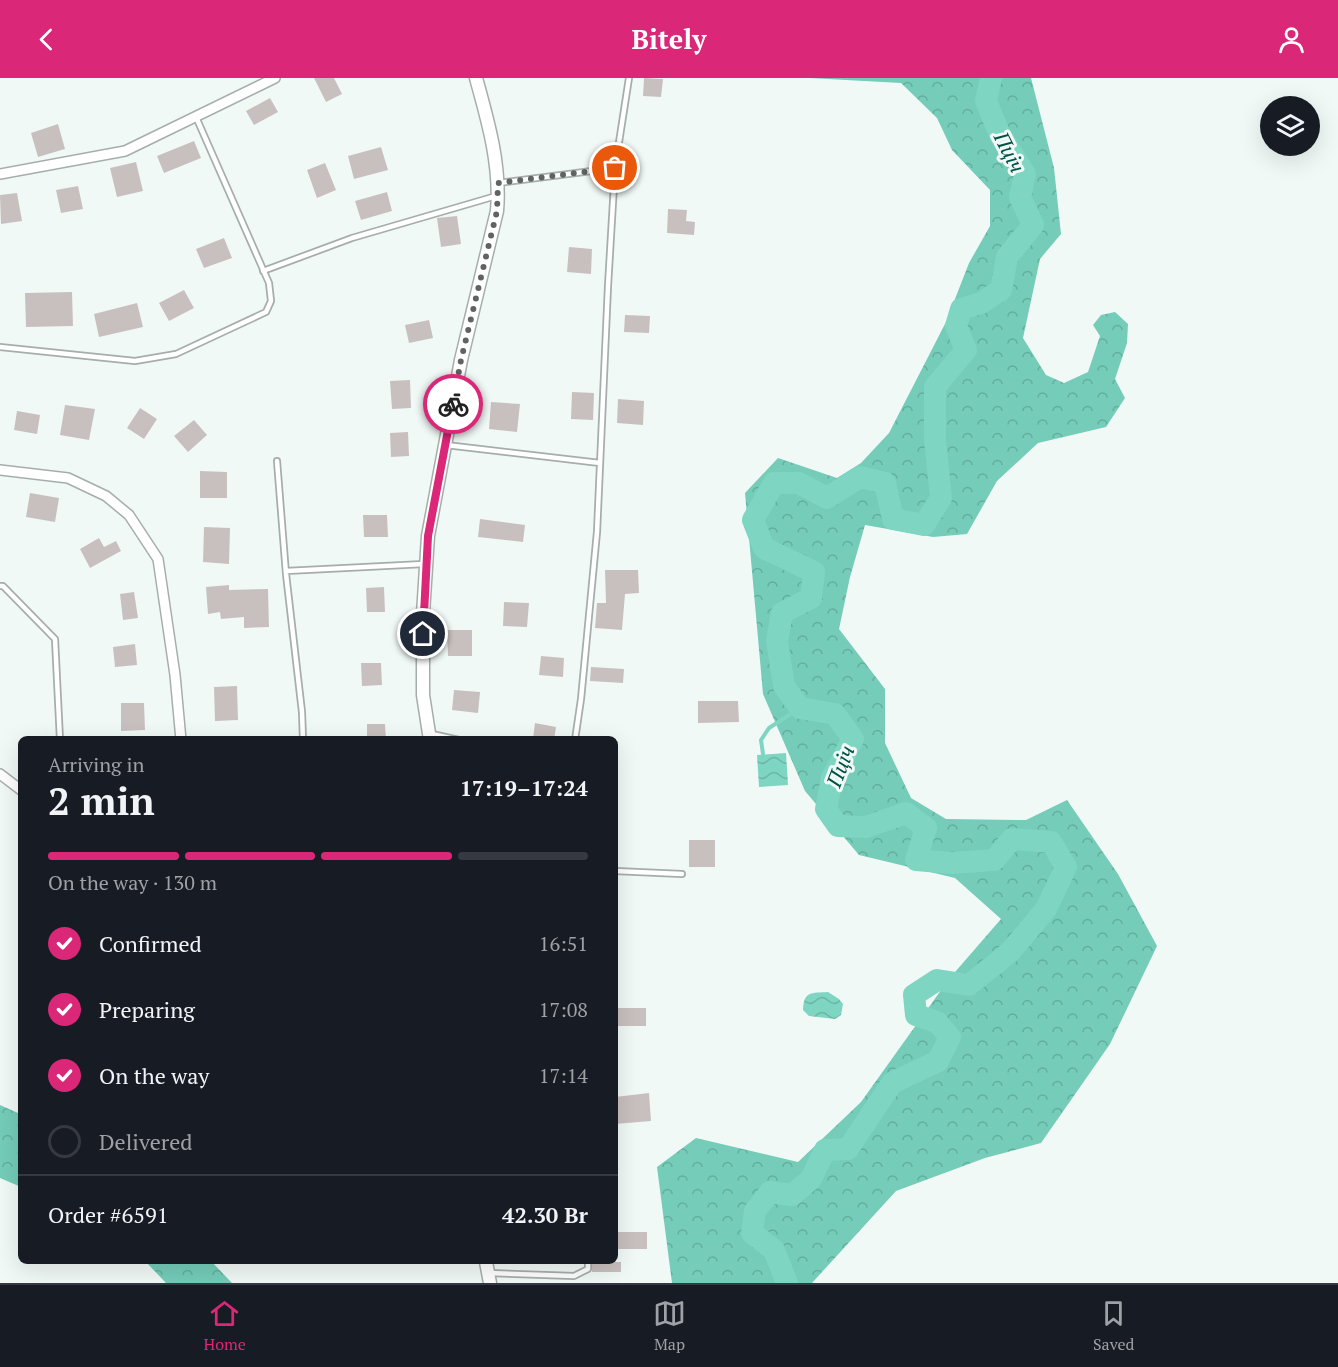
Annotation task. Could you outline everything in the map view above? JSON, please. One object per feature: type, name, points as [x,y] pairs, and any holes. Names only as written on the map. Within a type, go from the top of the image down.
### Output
[{"type":"street","points":[[0,174],[126,151],[275,78]]},
{"type":"street","points":[[430,736],[423,694],[423,614],[428,536],[461,360],[497,211],[498,189],[490,128],[477,78]]},
{"type":"street","points":[[0,470],[68,478],[106,496],[129,515],[158,559],[175,675],[181,736]]},
{"type":"street","points":[[0,774],[18,788]]},
{"type":"lane","points":[[576,736],[597,532],[615,168],[628,78]]},
{"type":"lane","points":[[0,347],[135,361],[176,354],[266,312],[271,301],[268,283],[196,117]]},
{"type":"lane","points":[[263,271],[351,238],[498,189],[615,168]]},
{"type":"lane","points":[[446,445],[600,464]]},
{"type":"lane","points":[[277,461],[303,736]]},
{"type":"lane","points":[[286,571],[426,563]]},
{"type":"lane","points":[[0,586],[3,586],[55,639],[60,736]]},
{"type":"lane","points":[[618,871],[682,874]]},
{"type":"lane","points":[[488,1273],[574,1276],[588,1269],[588,1264]]},
{"type":"green space","points":[[809,78],[1031,78],[1054,168],[1061,234],[1040,259],[1023,338],[1046,375],[1064,383],[1088,372],[1100,336],[1093,325],[1101,315],[1115,312],[1128,324],[1127,343],[1115,379],[1125,398],[1106,427],[1038,443],[997,481],[967,534],[933,537],[865,525],[850,577],[839,629],[885,689],[885,743],[911,798],[946,819],[1026,820],[1067,800],[1118,874],[1157,946],[1110,1044],[1041,1143],[985,1158],[896,1191],[812,1283],[672,1283],[657,1167],[696,1138],[798,1162],[861,1102],[949,979],[1001,919],[955,878],[859,855],[805,791],[763,694],[745,493],[778,458],[837,478],[861,463],[889,433],[946,322],[969,263],[990,226],[990,190],[952,150],[937,118],[901,83]]},
{"type":"green space","points":[[0,1105],[18,1113],[18,1186],[0,1178]]},
{"type":"green space","points":[[148,1264],[214,1264],[232,1283],[166,1283]]},
{"type":"water","points":[[786,753],[788,785],[759,787],[757,755]]},
{"type":"water","points":[[828,992],[843,1004],[841,1015],[835,1019],[809,1016],[803,1010],[807,996]]},
{"type":"building","points":[[314,78],[334,78],[342,94],[326,102]]},
{"type":"building","points":[[644,78],[663,79],[661,97],[643,96]]},
{"type":"building","points":[[270,98],[278,112],[254,125],[246,111]]},
{"type":"building","points":[[58,124],[65,149],[38,157],[31,133]]},
{"type":"building","points":[[194,141],[201,158],[164,173],[157,156]]},
{"type":"building","points":[[381,147],[388,170],[354,179],[348,156]]},
{"type":"building","points":[[136,162],[143,191],[117,197],[110,168]]},
{"type":"building","points":[[325,163],[336,190],[317,198],[307,170]]},
{"type":"building","points":[[78,186],[83,209],[61,213],[56,190]]},
{"type":"building","points":[[387,192],[392,211],[361,220],[355,201]]},
{"type":"building","points":[[17,193],[22,221],[1,224],[0,195]]},
{"type":"building","points":[[668,209],[687,210],[686,221],[695,222],[694,235],[667,233]]},
{"type":"building","points":[[457,216],[461,244],[441,247],[437,218]]},
{"type":"building","points":[[224,238],[232,258],[204,268],[196,249]]},
{"type":"building","points":[[569,247],[592,249],[591,274],[567,272]]},
{"type":"building","points":[[184,290],[194,308],[169,321],[159,303]]},
{"type":"building","points":[[72,292],[73,326],[26,327],[25,293]]},
{"type":"building","points":[[137,303],[143,327],[99,337],[94,314]]},
{"type":"building","points":[[625,315],[650,316],[649,333],[624,332]]},
{"type":"building","points":[[429,320],[433,338],[409,343],[405,325]]},
{"type":"building","points":[[410,380],[411,408],[392,409],[390,381]]},
{"type":"building","points":[[572,392],[594,393],[593,420],[571,419]]},
{"type":"building","points":[[618,399],[644,401],[643,425],[617,423]]},
{"type":"building","points":[[491,402],[520,404],[517,432],[489,429]]},
{"type":"building","points":[[65,405],[95,409],[89,440],[60,435]]},
{"type":"building","points":[[140,408],[157,419],[144,439],[127,428]]},
{"type":"building","points":[[17,411],[40,415],[37,434],[14,430]]},
{"type":"building","points":[[194,420],[207,435],[188,452],[174,436]]},
{"type":"building","points":[[408,432],[409,456],[391,457],[390,433]]},
{"type":"building","points":[[200,471],[227,472],[227,498],[200,498]]},
{"type":"building","points":[[30,493],[59,498],[55,522],[26,517]]},
{"type":"building","points":[[363,515],[387,515],[388,537],[364,537]]},
{"type":"building","points":[[480,519],[525,525],[523,542],[478,537]]},
{"type":"building","points":[[204,527],[230,528],[229,564],[203,562]]},
{"type":"building","points":[[99,538],[104,547],[116,541],[121,551],[90,568],[80,549]]},
{"type":"building","points":[[605,570],[638,570],[639,593],[625,594],[622,630],[595,628],[597,603],[606,603]]},
{"type":"building","points":[[229,585],[229,590],[268,589],[269,627],[244,628],[244,617],[221,619],[220,612],[208,614],[206,587]]},
{"type":"building","points":[[384,587],[385,612],[367,612],[366,588]]},
{"type":"building","points":[[134,592],[138,618],[123,620],[120,594]]},
{"type":"building","points":[[504,602],[529,603],[527,627],[503,626]]},
{"type":"building","points":[[447,630],[472,630],[472,656],[448,656]]},
{"type":"building","points":[[135,644],[137,665],[115,667],[113,647]]},
{"type":"building","points":[[541,656],[564,658],[563,677],[539,675]]},
{"type":"building","points":[[361,663],[381,663],[382,685],[362,686]]},
{"type":"building","points":[[591,667],[624,669],[623,683],[590,681]]},
{"type":"building","points":[[237,686],[238,720],[215,721],[214,687]]},
{"type":"building","points":[[454,690],[480,692],[478,713],[452,710]]},
{"type":"building","points":[[698,701],[738,701],[739,722],[698,723]]},
{"type":"building","points":[[121,703],[144,703],[145,730],[121,731]]},
{"type":"building","points":[[535,723],[556,727],[555,736],[533,736]]},
{"type":"building","points":[[367,724],[385,724],[386,736],[367,736]]},
{"type":"building","points":[[689,840],[715,840],[715,867],[689,867]]},
{"type":"building","points":[[618,1008],[646,1008],[646,1026],[618,1026]]},
{"type":"building","points":[[649,1093],[651,1121],[618,1124],[618,1097]]},
{"type":"building","points":[[618,1232],[647,1232],[647,1249],[618,1249]]},
{"type":"building","points":[[621,1262],[621,1272],[592,1272],[592,1264]]},
{"type":"waterway","name":"Пціч","points":[[787,1283],[774,1250],[752,1233],[755,1211],[770,1192],[792,1195],[811,1179],[825,1150],[848,1149],[892,1083],[938,1061],[950,1037],[937,1022],[916,1015],[914,995],[937,980],[969,985],[1010,952],[1046,909],[1066,867],[1051,842],[1012,839],[994,860],[952,863],[916,860],[926,828],[906,813],[866,827],[838,826],[826,809],[832,778],[853,739],[835,714],[800,708],[784,686],[777,641],[782,613],[811,598],[814,572],[764,548],[753,520],[774,483],[799,483],[827,498],[860,477],[885,483],[893,519],[924,525],[941,498],[935,439],[935,387],[966,350],[956,326],[961,309],[981,303],[1001,290],[1007,257],[1033,225],[1020,197],[1025,174],[1000,135],[986,101],[991,78]]},
{"type":"waterway","points":[[763,754],[761,740],[769,728],[800,708]]},
{"type":"way so far","points":[[453,404],[461,360],[497,211],[498,183],[615,168]]},
{"type":"route","points":[[423,634],[428,536],[453,404]]}]
